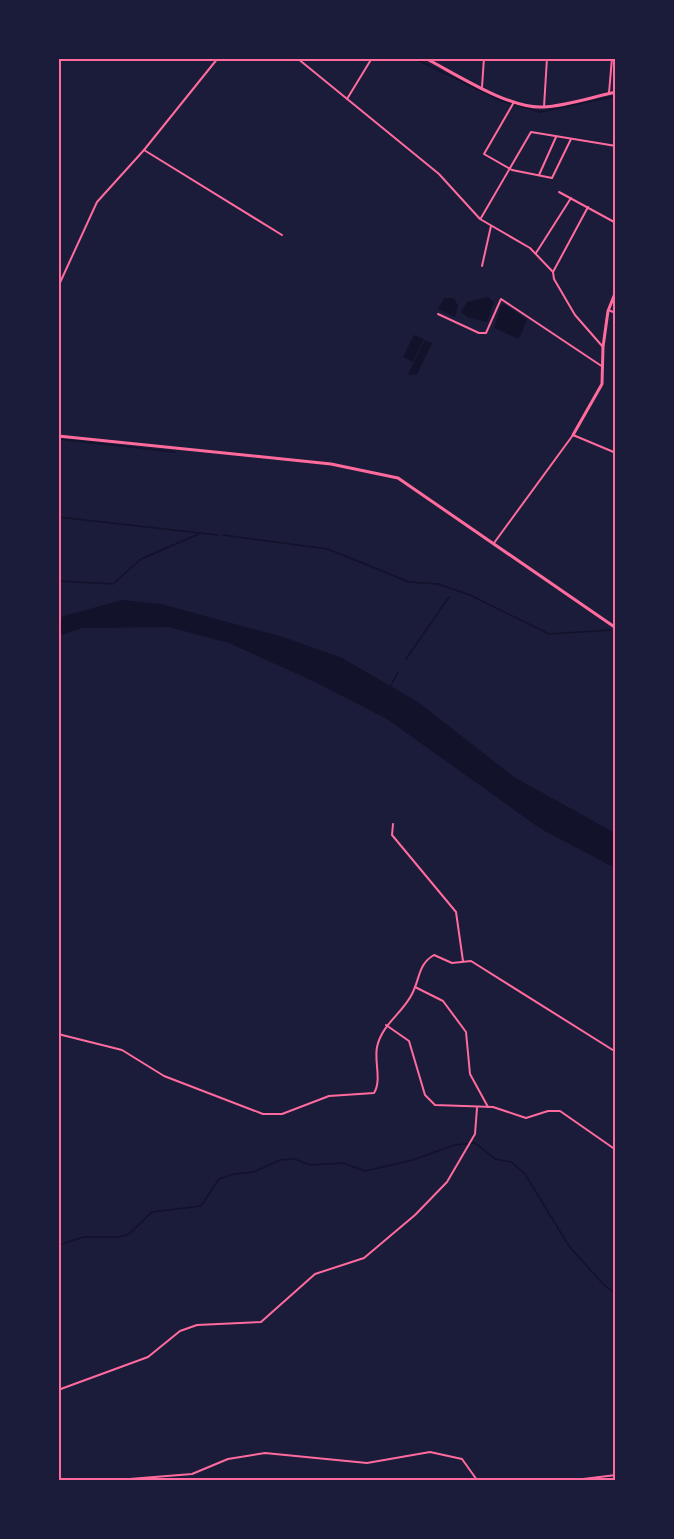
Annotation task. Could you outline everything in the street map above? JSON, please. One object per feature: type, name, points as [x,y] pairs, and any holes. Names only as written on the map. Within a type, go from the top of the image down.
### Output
[{"type":"street","points":[[58,287],[97,202],[144,150],[218,58]]},
{"type":"street","points":[[297,58],[439,174],[480,219],[536,253],[553,272],[554,279],[575,315],[603,347]]},
{"type":"street","points":[[347,99],[372,58]]},
{"type":"street","points":[[425,58],[513,103],[544,107],[615,92]]},
{"type":"street","points":[[482,87],[484,58]]},
{"type":"street","points":[[544,107],[547,58]]},
{"type":"street","points":[[609,93],[612,58]]},
{"type":"street","points":[[513,103],[484,154],[509,169],[552,178],[570,139]]},
{"type":"street","points":[[480,219],[529,133],[615,146]]},
{"type":"street","points":[[539,176],[556,137]]},
{"type":"street","points":[[144,150],[282,235]]},
{"type":"street","points":[[559,192],[615,223]]},
{"type":"street","points":[[536,253],[571,198]]},
{"type":"street","points":[[553,272],[588,207]]},
{"type":"street","points":[[482,266],[491,226]]},
{"type":"street","points":[[494,544],[573,435],[602,384],[603,347],[608,310],[615,291]]},
{"type":"street","points":[[438,314],[479,333],[486,333],[501,299],[603,367]]},
{"type":"street","points":[[608,310],[615,313]]},
{"type":"street","points":[[573,435],[615,453]]},
{"type":"street","points":[[58,436],[331,464],[398,478],[615,628]]},
{"type":"street","points":[[393,824],[392,835],[456,912],[463,961]]},
{"type":"street","points":[[58,1034],[122,1050],[164,1076],[271,1115],[329,1096],[374,1093],[377,1045],[386,1025],[408,1001],[427,958],[434,955],[452,963],[471,961],[615,1052]]},
{"type":"street","points":[[416,987],[443,1001],[466,1032],[470,1074],[488,1107]]},
{"type":"street","points":[[386,1025],[409,1041],[422,1087],[428,1100],[435,1105],[457,1104],[477,1108],[488,1107],[526,1118],[554,1110],[560,1111],[615,1150]]},
{"type":"street","points":[[58,1390],[148,1357],[180,1330],[197,1325],[261,1322],[315,1274],[345,1267],[364,1258],[415,1215],[447,1182],[472,1142],[477,1108]]},
{"type":"street","points":[[117,1480],[192,1474],[228,1459],[265,1453],[367,1463],[430,1452],[462,1459],[477,1480]]},
{"type":"street","points":[[574,1480],[615,1475]]},
{"type":"shaded area","points":[[488,297],[494,302],[487,322],[469,318],[461,312],[467,302]]},
{"type":"shaded area","points":[[444,298],[453,298],[458,305],[455,317],[438,309]]},
{"type":"shaded area","points":[[504,304],[527,320],[519,339],[494,328],[501,305]]},
{"type":"shaded area","points":[[414,335],[424,339],[413,362],[403,357]]},
{"type":"shaded area","points":[[425,340],[432,343],[417,374],[408,375]]},
{"type":"shaded area","points":[[122,600],[161,604],[283,637],[342,658],[418,702],[514,777],[615,833],[615,868],[541,829],[387,719],[315,682],[229,643],[169,627],[82,628],[59,636],[59,619],[64,616]]},
{"type":"waterway","points":[[413,58],[502,101],[540,112],[616,96]]},
{"type":"waterway","points":[[58,439],[175,452]]},
{"type":"waterway","points":[[58,517],[218,535]]},
{"type":"waterway","points":[[58,581],[113,584],[141,559],[201,533]]},
{"type":"waterway","points":[[223,535],[328,549],[409,582],[438,584],[470,595],[549,634],[611,630]]},
{"type":"waterway","points":[[406,659],[449,597]]},
{"type":"waterway","points":[[390,687],[398,672]]},
{"type":"waterway","points":[[58,1245],[84,1237],[120,1237],[129,1234],[152,1212],[201,1206],[219,1179],[234,1174],[254,1172],[280,1160],[294,1159],[311,1165],[343,1163],[365,1171],[413,1160],[454,1145],[475,1143],[495,1159],[511,1162],[525,1174],[569,1246],[603,1284],[616,1294]]}]
